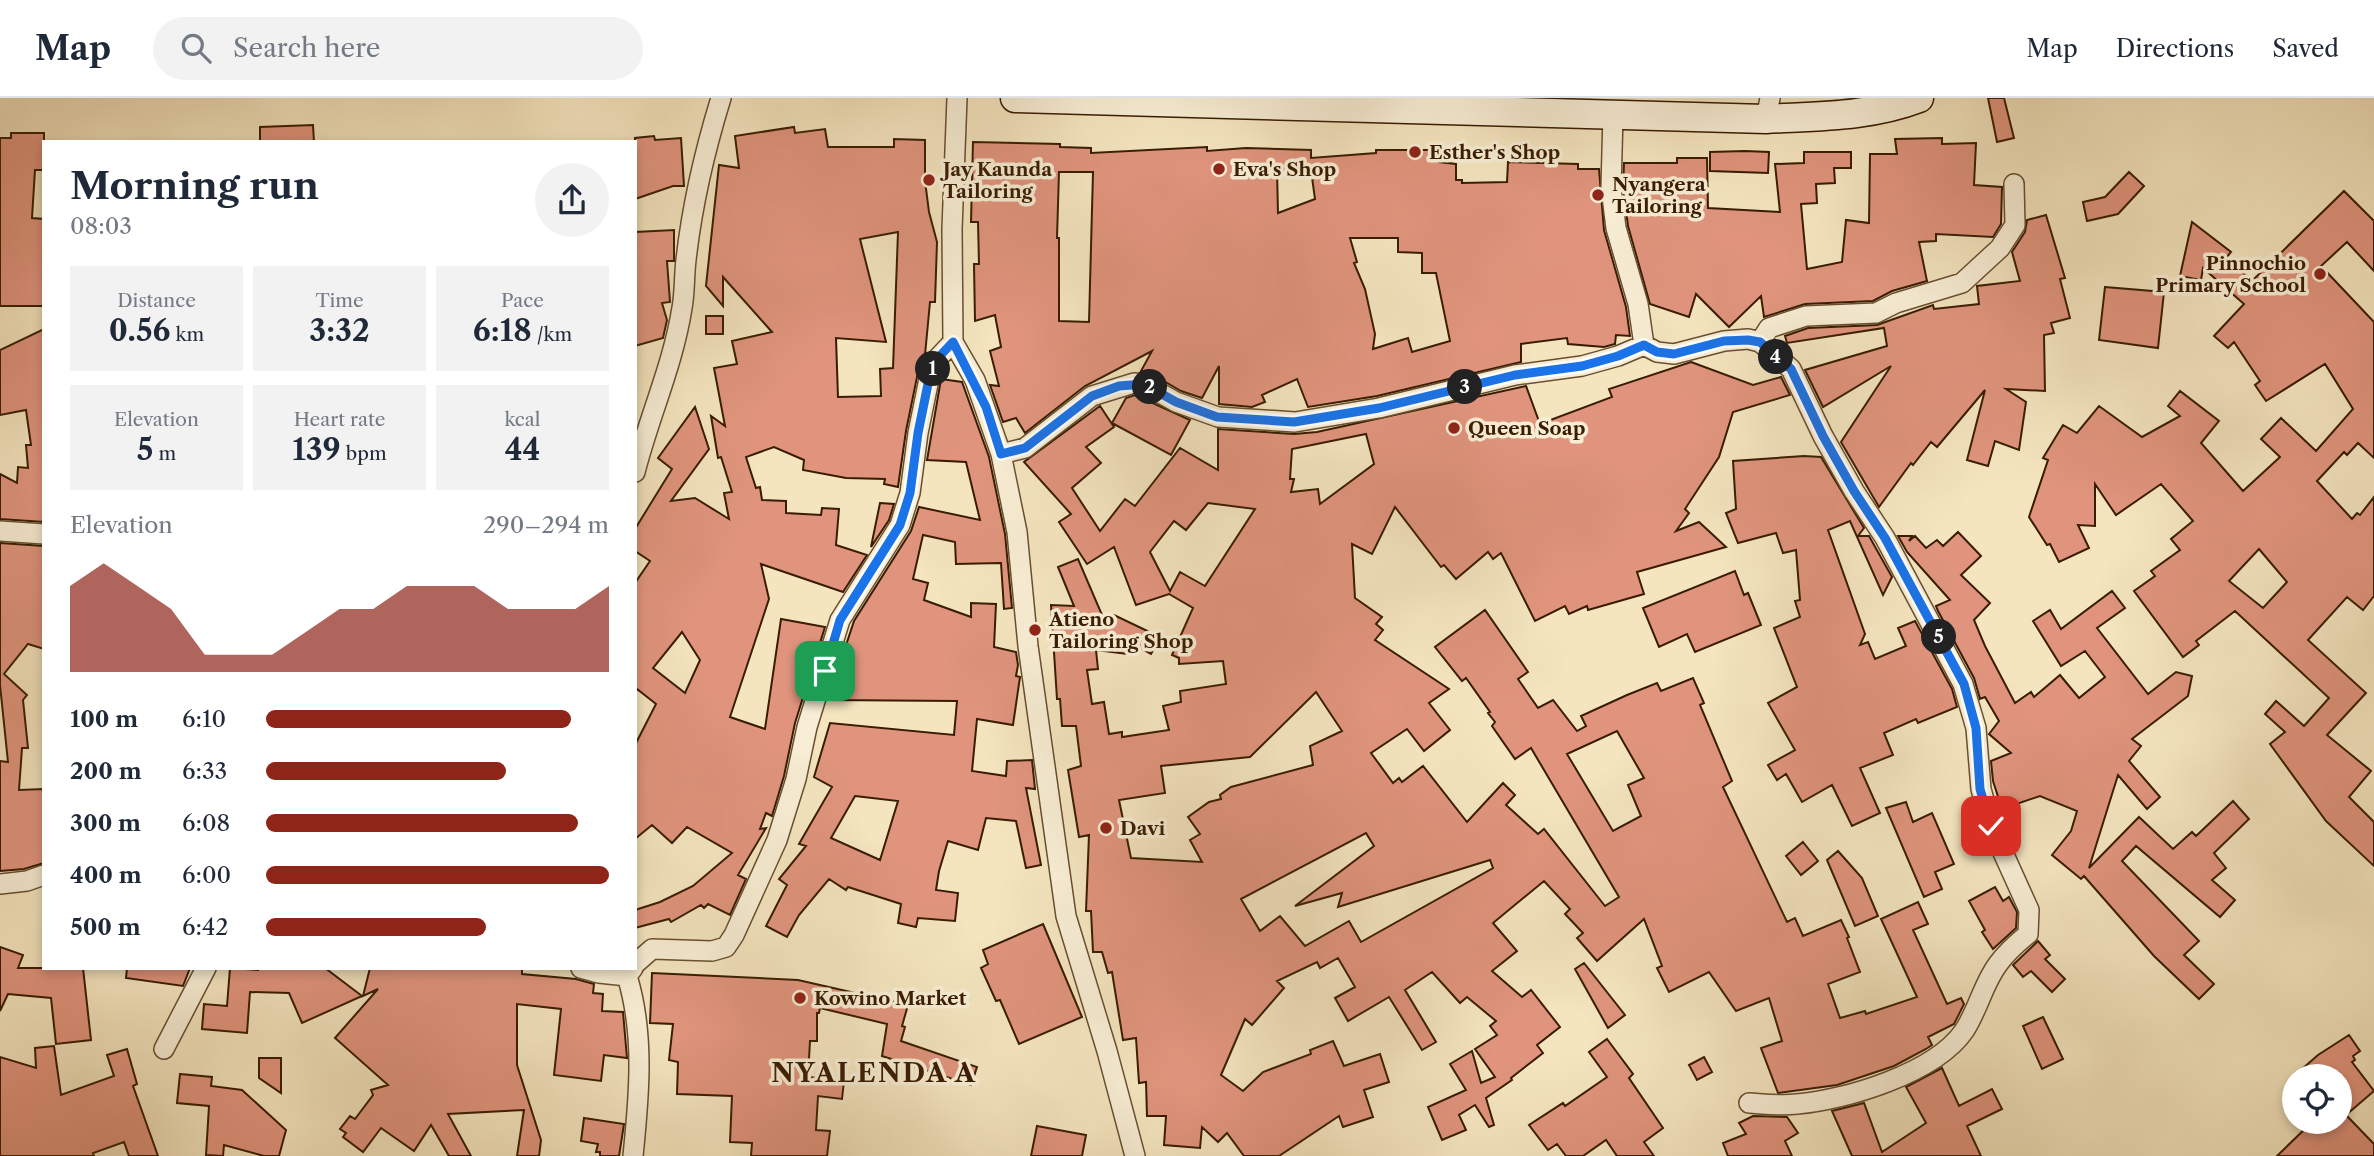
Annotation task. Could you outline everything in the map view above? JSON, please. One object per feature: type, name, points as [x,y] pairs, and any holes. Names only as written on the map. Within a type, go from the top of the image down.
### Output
[{"type":"main road","points":[[1015,98],[1613,115],[1768,108],[1852,115],[1901,105],[1919,98]]},
{"type":"street","points":[[637,465],[673,355],[682,307],[686,259],[721,98]]},
{"type":"street","points":[[957,98],[952,229],[953,342],[978,389],[1001,454],[1017,532],[1028,646],[1066,916],[1107,1051],[1135,1156]]},
{"type":"street","points":[[1613,115],[1611,188],[1616,228],[1638,303],[1644,345]]},
{"type":"street","points":[[1760,342],[1769,328],[1806,316],[1876,313],[1896,303],[1962,283],[2000,247],[2015,225],[2014,184]]},
{"type":"street","points":[[1644,345],[1657,352],[1674,354],[1724,341],[1760,342],[1791,369],[1829,447],[1885,538],[1964,684],[1976,728],[1980,789],[1991,826],[2029,910],[2028,934],[1997,965],[1964,1030],[1938,1055],[1904,1075],[1852,1094],[1797,1104],[1749,1104]]},
{"type":"street","points":[[637,964],[652,949],[712,951],[726,947],[734,935],[777,840],[796,779],[807,727],[840,620],[900,525],[910,493],[930,374],[936,360],[953,342]]},
{"type":"street","points":[[1001,454],[1025,448],[1092,396],[1119,386],[1144,384],[1176,402],[1217,417],[1294,422],[1379,408],[1515,375],[1582,366],[1644,345]]},
{"type":"street","points":[[0,531],[42,534]]},
{"type":"street","points":[[0,884],[27,881],[42,876]]},
{"type":"street","points":[[164,1049],[205,970]]},
{"type":"street","points":[[587,970],[599,974],[625,970]]},
{"type":"street","points":[[632,970],[641,1077],[633,1156]]},
{"type":"building","points":[[1988,98],[2004,98],[2014,138],[1997,142]]},
{"type":"building","points":[[313,125],[314,140],[260,140],[260,127]]},
{"type":"building","points":[[794,127],[795,133],[825,129],[828,147],[894,147],[894,139],[925,140],[925,181],[937,242],[935,302],[930,302],[925,355],[918,372],[898,487],[884,484],[885,479],[846,478],[803,470],[804,460],[774,447],[746,457],[756,488],[760,487],[762,500],[786,501],[786,513],[821,515],[822,508],[839,509],[836,545],[867,555],[843,592],[761,564],[769,599],[730,717],[765,729],[781,619],[825,627],[795,723],[772,816],[766,813],[760,829],[766,828],[738,875],[746,879],[730,915],[708,904],[704,908],[701,905],[671,922],[669,919],[637,927],[637,909],[693,886],[732,853],[687,827],[672,843],[652,825],[637,837],[637,741],[656,704],[637,689],[637,580],[650,561],[637,552],[637,526],[672,469],[658,458],[695,407],[709,449],[671,501],[695,498],[729,519],[724,493],[732,492],[721,457],[718,458],[711,416],[725,426],[714,368],[737,364],[732,341],[772,332],[723,277],[723,306],[706,286],[719,165],[739,168],[735,136]],"holes":[[[898,232],[893,368],[880,369],[881,396],[838,397],[836,338],[886,342],[860,239]],[[682,632],[700,660],[685,693],[653,668]]]},
{"type":"building","points":[[11,133],[44,133],[42,170],[35,170],[32,218],[42,219],[42,306],[0,306],[0,138],[11,138]]},
{"type":"building","points":[[635,138],[681,138],[684,186],[673,186],[637,198]]},
{"type":"building","points":[[1942,138],[1942,144],[1976,143],[1974,185],[2002,187],[2001,224],[1993,237],[1936,234],[1936,241],[1919,242],[1927,281],[1892,291],[1873,301],[1805,304],[1764,317],[1761,296],[1729,327],[1696,294],[1689,317],[1650,304],[1628,226],[1623,187],[1624,163],[1677,163],[1677,158],[1707,158],[1708,208],[1780,212],[1775,164],[1804,163],[1804,152],[1851,152],[1851,168],[1834,168],[1835,183],[1816,184],[1817,203],[1801,204],[1807,269],[1842,262],[1846,220],[1869,223],[1870,154],[1897,154],[1895,139]]},
{"type":"building","points":[[973,142],[1060,144],[1060,147],[1091,148],[1091,153],[1207,147],[1207,151],[1246,148],[1311,150],[1311,158],[1376,153],[1376,150],[1439,150],[1439,162],[1456,164],[1456,180],[1462,180],[1462,183],[1507,182],[1508,162],[1578,164],[1578,169],[1599,169],[1604,230],[1626,307],[1630,336],[1616,335],[1615,344],[1604,347],[1568,344],[1567,338],[1521,344],[1521,362],[1377,396],[1308,407],[1297,379],[1262,395],[1265,402],[1252,407],[1219,404],[1219,366],[1202,398],[1181,391],[1150,373],[1141,371],[1152,351],[1085,386],[1025,433],[1016,418],[1003,422],[990,385],[999,386],[990,351],[1001,347],[995,315],[975,321],[974,264],[979,264],[978,222],[971,222]],"holes":[[[1277,170],[1311,170],[1315,199],[1278,213]],[[1059,172],[1093,172],[1089,322],[1059,321]],[[1350,238],[1398,238],[1398,252],[1422,253],[1422,273],[1436,273],[1450,341],[1412,352],[1408,338],[1373,349],[1375,334],[1365,289],[1354,263],[1357,262]]]},
{"type":"building","points":[[1710,152],[1769,152],[1768,173],[1710,171]]},
{"type":"building","points":[[2129,172],[2144,186],[2118,214],[2087,221],[2083,202],[2105,197]]},
{"type":"building","points":[[2344,191],[2374,221],[2374,271],[2347,242],[2321,266],[2374,322],[2374,458],[2358,443],[2347,455],[2344,452],[2317,481],[2352,519],[2357,513],[2360,515],[2374,497],[2374,596],[2363,610],[2347,597],[2308,640],[2366,693],[2327,735],[2371,771],[2349,797],[2374,822],[2374,866],[2326,821],[2270,744],[2285,732],[2265,714],[2276,701],[2304,726],[2329,698],[2235,611],[2196,641],[2199,645],[2183,657],[2134,591],[2155,576],[2151,571],[2180,550],[2171,539],[2193,521],[2161,484],[2116,515],[2095,484],[2095,526],[2078,525],[2089,548],[2059,562],[2050,544],[2047,545],[2029,517],[2048,460],[2043,458],[2063,425],[2077,433],[2099,406],[2142,437],[2180,416],[2168,406],[2180,391],[2219,421],[2201,443],[2243,491],[2280,457],[2261,439],[2281,418],[2316,451],[2353,409],[2325,364],[2266,401],[2255,385],[2260,381],[2234,342],[2228,348],[2214,336],[2244,304],[2203,268],[2201,280],[2180,276],[2192,222],[2231,252],[2226,258],[2252,281]],"holes":[[[2259,549],[2287,582],[2263,608],[2229,581]]]},
{"type":"building","points":[[2046,215],[2065,278],[2060,279],[2070,318],[2051,323],[2054,333],[2044,335],[2045,391],[2006,389],[2026,402],[2019,450],[1995,441],[1988,466],[1967,460],[1985,390],[1937,447],[1931,442],[1913,465],[1911,463],[1879,507],[1841,442],[1891,366],[1823,407],[1805,370],[1887,346],[1884,328],[1787,343],[1785,336],[1808,328],[1877,325],[1933,305],[1934,309],[1979,304],[1977,286],[2020,281],[2012,252],[2025,232],[2027,220]]},
{"type":"building","points":[[674,230],[674,261],[667,261],[670,302],[662,303],[667,320],[663,338],[637,345],[637,232]]},
{"type":"building","points":[[2105,287],[2164,292],[2158,348],[2099,340]]},
{"type":"building","points":[[706,316],[723,316],[723,334],[706,334]]},
{"type":"building","points":[[42,330],[42,522],[0,519],[0,474],[17,483],[18,467],[28,468],[26,445],[31,445],[26,410],[0,415],[0,350]]},
{"type":"building","points":[[1691,362],[1753,385],[1781,377],[1790,395],[1733,412],[1719,457],[1685,509],[1689,513],[1676,531],[1699,522],[1726,547],[1637,572],[1644,594],[1588,610],[1587,606],[1569,614],[1565,606],[1535,621],[1501,553],[1493,559],[1488,552],[1456,579],[1444,565],[1441,567],[1395,507],[1372,554],[1352,544],[1355,598],[1382,617],[1376,624],[1383,630],[1375,640],[1449,689],[1429,703],[1450,730],[1424,751],[1407,729],[1371,753],[1393,783],[1399,778],[1402,782],[1423,766],[1467,822],[1503,783],[1515,795],[1506,805],[1538,834],[1544,829],[1605,906],[1619,897],[1531,748],[1515,759],[1492,726],[1495,722],[1488,713],[1490,712],[1466,678],[1462,681],[1435,647],[1485,610],[1528,672],[1518,679],[1538,708],[1553,700],[1577,731],[1586,726],[1581,716],[1657,683],[1661,691],[1693,678],[1704,703],[1700,705],[1732,781],[1723,787],[1787,922],[1795,918],[1803,936],[1841,920],[1849,937],[1847,938],[1860,972],[1828,984],[1840,1018],[1865,1011],[1866,1014],[1917,997],[1881,919],[1918,902],[1928,924],[1913,930],[1947,1004],[1961,998],[1964,1004],[1954,1024],[1928,1037],[1932,1045],[1894,1066],[1837,1085],[1778,1093],[1761,1048],[1782,1041],[1769,998],[1736,1011],[1709,972],[1669,992],[1657,968],[1662,966],[1644,919],[1597,961],[1577,938],[1583,933],[1565,914],[1570,909],[1544,881],[1493,923],[1517,951],[1492,971],[1522,997],[1531,990],[1560,1027],[1537,1045],[1543,1053],[1486,1098],[1494,1125],[1489,1127],[1475,1105],[1459,1115],[1466,1130],[1442,1140],[1428,1107],[1466,1090],[1450,1064],[1472,1051],[1481,1083],[1495,1077],[1475,1049],[1497,1035],[1490,1026],[1496,1021],[1467,997],[1460,1003],[1432,972],[1405,990],[1436,1042],[1422,1050],[1389,997],[1348,1021],[1335,998],[1355,987],[1338,958],[1320,968],[1317,962],[1277,981],[1284,988],[1252,1025],[1245,1019],[1221,1075],[1243,1091],[1263,1072],[1311,1054],[1310,1050],[1333,1041],[1344,1066],[1380,1054],[1389,1082],[1364,1090],[1373,1117],[1343,1127],[1339,1116],[1279,1156],[1244,1156],[1227,1133],[1218,1142],[1202,1127],[1200,1148],[1164,1145],[1166,1116],[1147,1116],[1146,1082],[1139,1083],[1136,1038],[1123,1040],[1112,972],[1108,973],[1102,952],[1093,952],[1091,911],[1086,911],[1089,835],[1079,837],[1068,770],[1081,766],[1076,726],[1062,726],[1060,699],[1057,699],[1051,605],[1074,606],[1058,567],[1078,559],[1102,615],[1114,615],[1160,637],[1151,654],[1129,642],[1127,654],[1096,650],[1098,669],[1087,670],[1092,704],[1104,702],[1109,734],[1122,732],[1122,737],[1169,730],[1163,706],[1181,702],[1180,691],[1226,684],[1223,661],[1179,664],[1179,658],[1172,655],[1193,608],[1169,594],[1136,605],[1114,547],[1087,564],[1059,522],[1071,514],[1024,462],[1100,406],[1114,427],[1086,447],[1101,463],[1072,488],[1100,531],[1125,499],[1135,506],[1180,448],[1218,470],[1218,429],[1294,434],[1317,432],[1526,386],[1540,424],[1612,397],[1609,389]],"holes":[[[1366,434],[1374,464],[1320,504],[1318,489],[1291,492],[1294,479],[1290,479],[1292,449]],[[1208,503],[1255,509],[1205,586],[1180,572],[1170,591],[1150,552],[1174,521],[1186,530]],[[1316,692],[1342,731],[1310,746],[1313,765],[1231,787],[1220,795],[1221,799],[1209,802],[1188,817],[1200,834],[1190,840],[1202,862],[1131,858],[1119,800],[1165,793],[1161,766],[1250,757]],[[1617,731],[1644,778],[1628,785],[1641,816],[1613,831],[1567,754]],[[1366,833],[1374,846],[1295,906],[1342,893],[1338,907],[1490,860],[1493,868],[1361,942],[1349,921],[1305,946],[1280,916],[1260,931],[1241,899]]]},
{"type":"building","points":[[941,379],[962,382],[989,457],[1005,534],[1012,608],[1004,609],[1001,563],[956,564],[955,542],[923,535],[913,579],[928,583],[924,600],[971,617],[971,603],[996,604],[994,647],[1016,652],[1016,676],[1020,677],[1013,725],[977,719],[972,771],[1006,776],[1007,761],[1032,760],[1035,789],[1026,788],[1041,865],[1026,868],[1016,821],[986,818],[978,850],[948,841],[936,890],[958,893],[955,921],[918,918],[916,927],[898,923],[901,904],[848,887],[846,890],[829,879],[799,915],[787,937],[766,926],[787,885],[779,879],[806,846],[799,844],[832,787],[814,777],[830,723],[954,735],[957,701],[828,700],[854,621],[911,531],[919,507],[980,520],[966,462],[927,460]],"holes":[[[855,796],[898,801],[880,860],[831,838]]]},
{"type":"building","points":[[1135,395],[1190,420],[1171,455],[1112,423],[1126,398]]},
{"type":"building","points":[[1821,457],[1864,528],[1858,536],[1869,536],[1892,577],[1883,595],[1850,521],[1828,530],[1865,634],[1860,645],[1868,642],[1875,659],[1906,646],[1898,628],[1915,621],[1952,689],[1957,707],[1918,723],[1916,719],[1884,733],[1893,755],[1860,768],[1880,813],[1852,826],[1832,785],[1802,802],[1786,774],[1777,780],[1768,765],[1795,750],[1768,703],[1797,687],[1774,628],[1800,617],[1795,601],[1800,600],[1796,550],[1783,553],[1776,533],[1738,543],[1726,513],[1736,509],[1733,461]]},
{"type":"building","points":[[880,503],[894,504],[889,520],[871,547]]},
{"type":"building","points":[[1958,532],[1981,556],[1961,575],[1990,603],[1974,620],[2015,703],[2031,692],[2034,697],[2060,675],[2079,698],[2105,677],[2085,651],[2061,666],[2033,621],[2050,610],[2061,629],[2112,591],[2125,608],[2097,628],[2148,694],[2176,672],[2192,676],[2188,696],[2132,739],[2141,746],[2129,761],[2160,797],[2147,809],[2118,775],[2089,868],[2139,817],[2173,849],[2192,832],[2196,836],[2233,801],[2249,819],[2214,853],[2226,868],[2212,880],[2235,900],[2220,917],[2136,846],[2122,861],[2199,941],[2184,955],[2214,984],[2199,999],[2154,956],[2084,876],[2081,879],[2052,855],[2071,831],[2077,811],[2040,796],[2002,809],[1993,781],[1991,761],[2011,753],[1989,734],[1999,721],[1985,697],[1980,699],[1974,678],[1938,611],[1936,606],[1950,600],[1907,552],[1898,536],[1912,536],[1909,541],[1915,536],[1926,548],[1937,540],[1943,546]]},
{"type":"building","points":[[0,543],[42,546],[42,648],[28,644],[4,674],[27,695],[23,700],[28,748],[22,748],[19,790],[42,789],[42,864],[24,869],[0,871],[0,761],[8,762],[0,685]]},
{"type":"building","points":[[1735,571],[1744,595],[1748,593],[1761,625],[1695,652],[1687,634],[1659,647],[1643,608]]},
{"type":"building","points":[[1906,802],[1913,822],[1932,813],[1954,864],[1935,872],[1942,889],[1924,897],[1886,808]]},
{"type":"building","points":[[1803,842],[1818,861],[1801,875],[1786,856]]},
{"type":"building","points":[[1838,851],[1862,878],[1878,916],[1855,926],[1827,860]]},
{"type":"building","points":[[1995,887],[2003,901],[2009,897],[2017,912],[2016,928],[1993,949],[1982,932],[1985,930],[1969,901]]},
{"type":"building","points":[[1043,924],[1082,1017],[1019,1044],[1000,1000],[996,1001],[981,968],[988,964],[983,950]]},
{"type":"building","points":[[2038,941],[2050,955],[2045,959],[2065,979],[2052,992],[2031,971],[2023,977],[2013,965]]},
{"type":"building","points":[[0,947],[23,955],[18,968],[83,970],[91,1040],[56,1044],[51,998],[8,994],[0,1011]]},
{"type":"building","points":[[1584,963],[1625,1015],[1608,1028],[1575,969]]},
{"type":"building","points":[[127,970],[189,970],[183,986],[126,978]]},
{"type":"building","points":[[230,970],[328,970],[362,996],[302,1023],[289,993],[250,992],[247,1033],[202,1029],[204,1004],[227,1006]]},
{"type":"building","points":[[370,970],[522,970],[522,974],[576,979],[594,984],[593,993],[603,994],[602,1011],[623,1012],[627,1058],[604,1055],[601,1081],[554,1075],[561,1009],[517,1004],[517,1065],[541,1140],[539,1156],[517,1156],[524,1110],[448,1114],[471,1156],[449,1156],[431,1125],[414,1151],[381,1128],[363,1152],[343,1137],[346,1133],[340,1129],[350,1116],[355,1119],[373,1095],[371,1090],[388,1085],[335,1038],[378,989],[363,996]]},
{"type":"building","points":[[652,973],[798,980],[908,1005],[901,1041],[977,1067],[971,1085],[882,1056],[887,1024],[820,1008],[817,1013],[817,1041],[810,1041],[808,1077],[844,1081],[842,1099],[818,1096],[816,1130],[830,1131],[827,1156],[751,1156],[752,1143],[730,1142],[732,1096],[677,1094],[678,1062],[669,1060],[673,1024],[650,1023]]},
{"type":"building","points":[[2043,1017],[2063,1059],[2042,1069],[2023,1026]]},
{"type":"building","points":[[2349,1035],[2360,1051],[2353,1056],[2355,1060],[2352,1062],[2374,1091],[2352,1110],[2352,1064],[2308,1064]]},
{"type":"building","points":[[1607,1039],[1633,1074],[1629,1078],[1663,1128],[1644,1142],[1654,1156],[1617,1156],[1606,1140],[1583,1156],[1566,1156],[1557,1144],[1548,1150],[1529,1125],[1563,1103],[1565,1106],[1607,1077],[1589,1052]]},
{"type":"building","points":[[54,1046],[61,1095],[114,1076],[107,1055],[127,1049],[137,1084],[133,1086],[158,1156],[129,1156],[124,1142],[93,1153],[94,1156],[0,1156],[0,1057],[36,1068],[35,1048]]},
{"type":"building","points":[[1704,1057],[1712,1072],[1697,1080],[1689,1065]]},
{"type":"building","points":[[259,1058],[281,1058],[281,1093],[259,1078]]},
{"type":"building","points":[[1942,1068],[1959,1106],[1992,1089],[2002,1109],[1967,1126],[1981,1156],[1852,1156],[1832,1111],[1864,1103],[1882,1152],[1926,1123],[1906,1087]]},
{"type":"building","points":[[180,1074],[212,1077],[211,1086],[242,1090],[286,1130],[279,1156],[264,1156],[224,1145],[223,1156],[206,1155],[209,1106],[177,1103]]},
{"type":"building","points":[[1753,1116],[1787,1117],[1798,1133],[1785,1141],[1792,1156],[1728,1156],[1723,1143],[1746,1134],[1739,1123]]},
{"type":"building","points":[[584,1118],[624,1124],[619,1156],[600,1156],[600,1152],[596,1152],[598,1144],[581,1141]]},
{"type":"building","points":[[2352,1121],[2374,1144],[2374,1156],[2277,1156],[2300,1134],[2352,1134]]},
{"type":"building","points":[[1037,1126],[1086,1135],[1082,1156],[1031,1156]]},
{"type":"place","name":"Esther's Shop","points":[[1415,152]]},
{"type":"place","name":"Eva's Shop","points":[[1219,169]]},
{"type":"place","name":"Jay Kaunda Tailoring","points":[[929,180]]},
{"type":"place","name":"Nyangera Tailoring","points":[[1598,195]]},
{"type":"place","name":"Pinnochio Primary School","points":[[2320,274]]},
{"type":"place","name":"Queen Soap","points":[[1454,428]]},
{"type":"place","name":"Atieno Tailoring Shop","points":[[1035,630]]},
{"type":"place","name":"Davi","points":[[1106,828]]},
{"type":"place","name":"Kowino Market","points":[[800,998]]},
{"type":"district","name":"NYALENDA A","points":[[874,1073]]},
{"type":"route","points":[[825,671],[840,620],[900,525],[910,493],[930,374],[936,360],[953,342],[975,380],[1001,454],[1025,448],[1092,396],[1134,383],[1144,384],[1176,402],[1217,417],[1294,422],[1379,408],[1515,375],[1582,366],[1644,345],[1657,352],[1674,354],[1724,341],[1748,340],[1760,342],[1791,369],[1823,436],[1885,538],[1964,684],[1976,728],[1980,789],[1991,826]]}]
